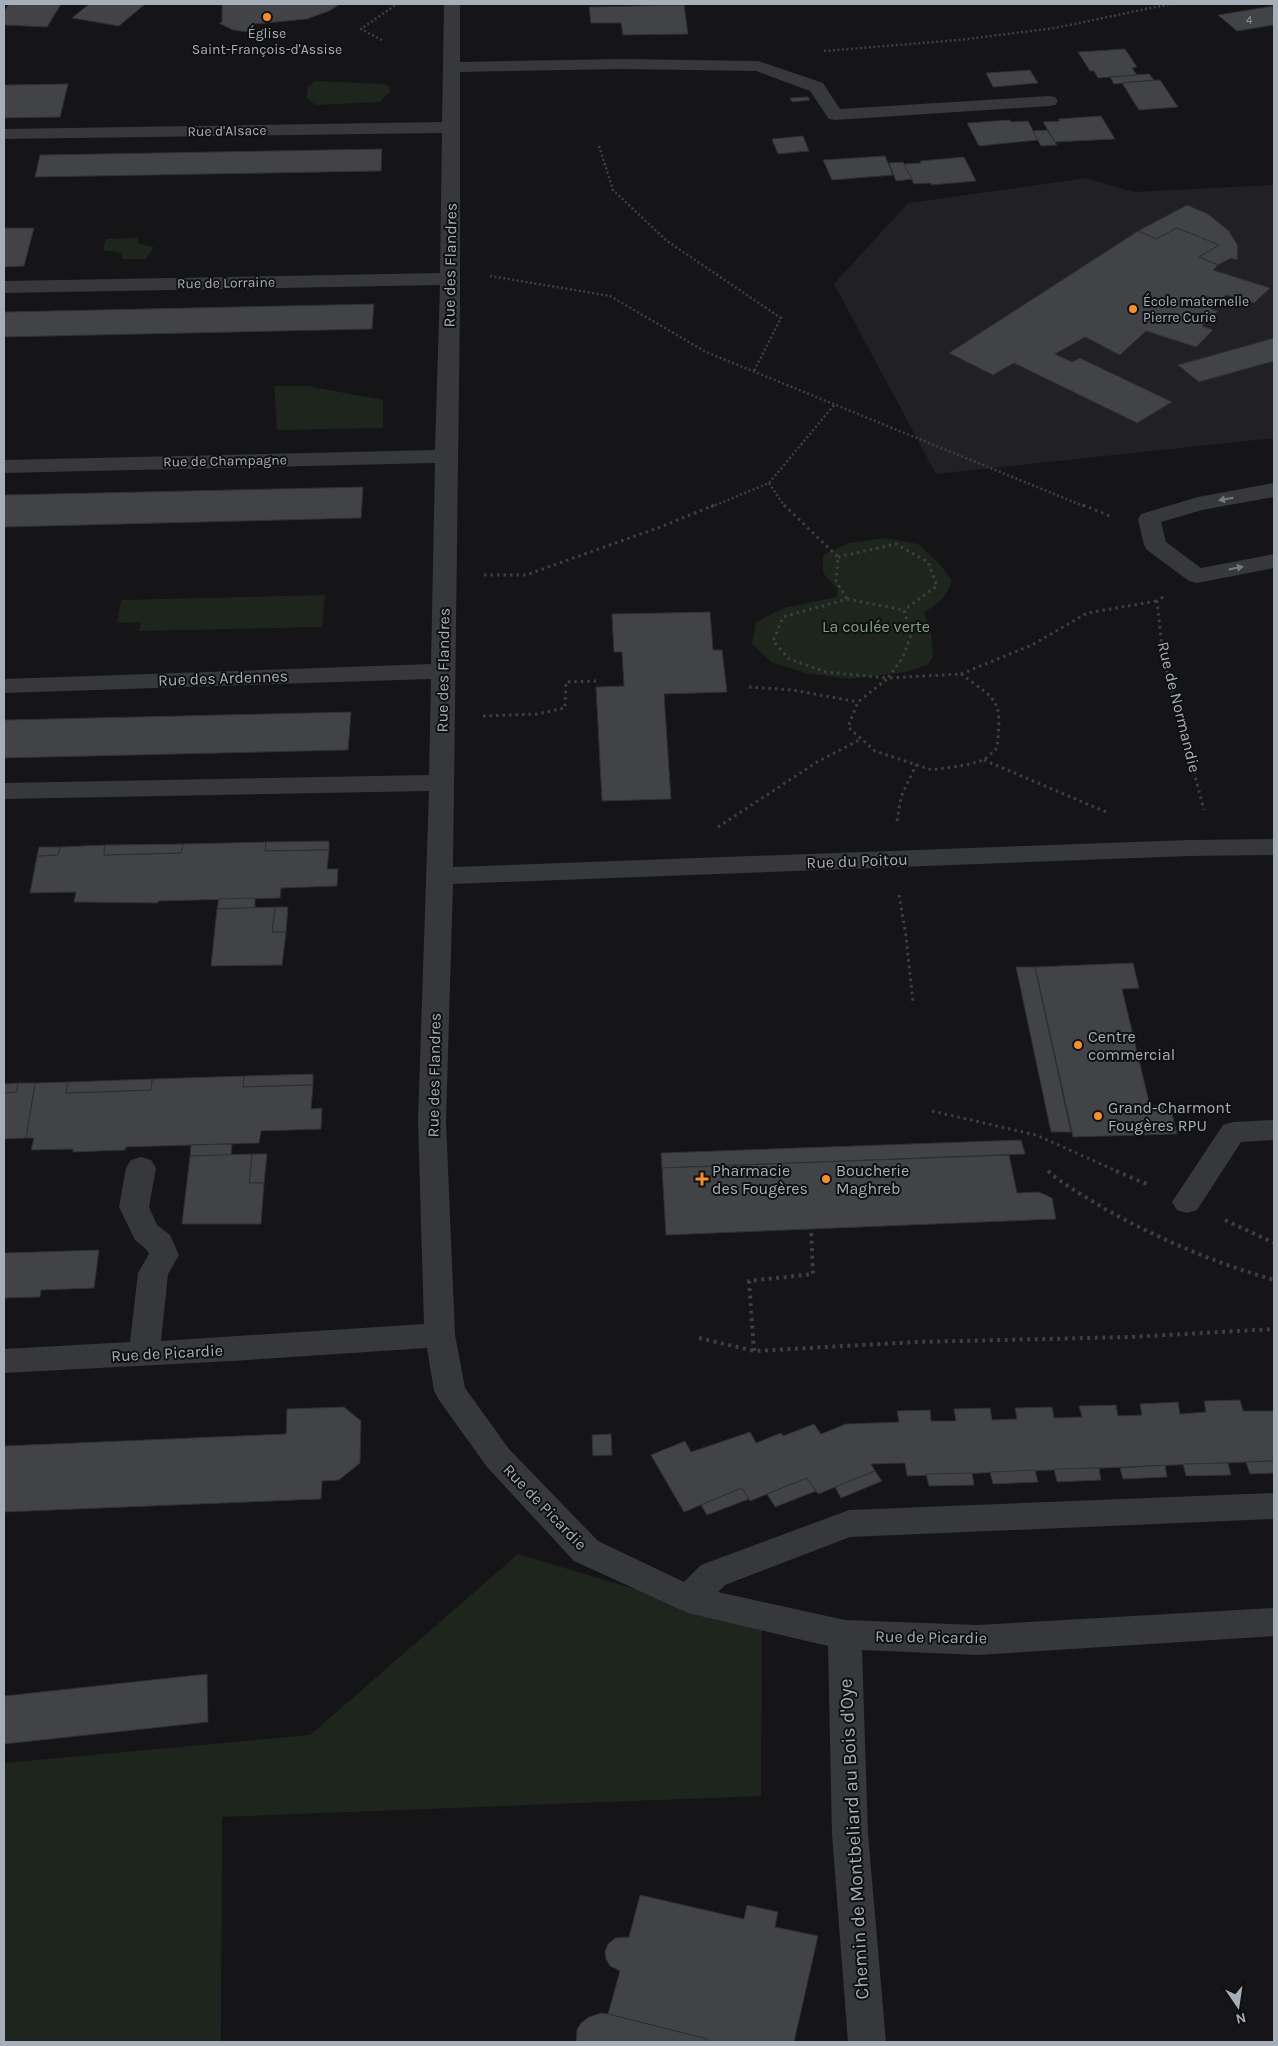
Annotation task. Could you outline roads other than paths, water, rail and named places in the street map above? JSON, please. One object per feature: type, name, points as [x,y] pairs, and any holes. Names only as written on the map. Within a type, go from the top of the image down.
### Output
[{"type":"street","name":"Rue des Flandres","points":[[440,1335],[432,1121],[440,876],[442,671],[450,304],[452,4]]},
{"type":"street","points":[[451,67],[621,64],[758,66],[817,87],[835,115],[1049,101]]},
{"type":"street","name":"Rue d'Alsace","points":[[4,134],[450,127]]},
{"type":"street","name":"Rue de Lorraine","points":[[4,287],[449,279]]},
{"type":"street","name":"Rue de Champagne","points":[[4,466],[446,456]]},
{"type":"street","points":[[1274,490],[1198,504],[1149,518],[1155,545],[1197,576],[1274,561]]},
{"type":"street","name":"Rue des Ardennes","points":[[4,686],[442,671]]},
{"type":"street","points":[[4,791],[441,782]]},
{"type":"street","name":"Rue du Poitou","points":[[440,876],[1274,847]]},
{"type":"street","points":[[1187,1202],[1233,1132],[1274,1130]]},
{"type":"street","points":[[141,1168],[134,1207],[145,1232],[159,1242],[164,1255],[153,1273],[144,1354]]},
{"type":"street","name":"Rue de Picardie","points":[[4,1361],[440,1335],[450,1391],[498,1458],[586,1551],[688,1599],[845,1635],[977,1640],[1274,1622]]},
{"type":"street","points":[[688,1599],[713,1575],[849,1524],[1274,1506]]},
{"type":"street","name":"Chemin de Montbeliard au Bois d'Oye","points":[[845,1635],[844,1672],[850,1834],[867,2042]]},
{"type":"place","name":"Église Saint-François-d'Assise","points":[[267,17]]},
{"type":"place","name":"École maternelle Pierre Curie","points":[[1133,309]]},
{"type":"place","name":"Centre commercial","points":[[1078,1045]]},
{"type":"place","name":"Grand-Charmont Fougères RPU","points":[[1098,1116]]},
{"type":"place","name":"Pharmacie des Fougères","points":[[702,1179]]},
{"type":"place","name":"Boucherie Maghreb","points":[[826,1179]]},
{"type":"park label","name":"La coulée verte","points":[[876,626]]}]
